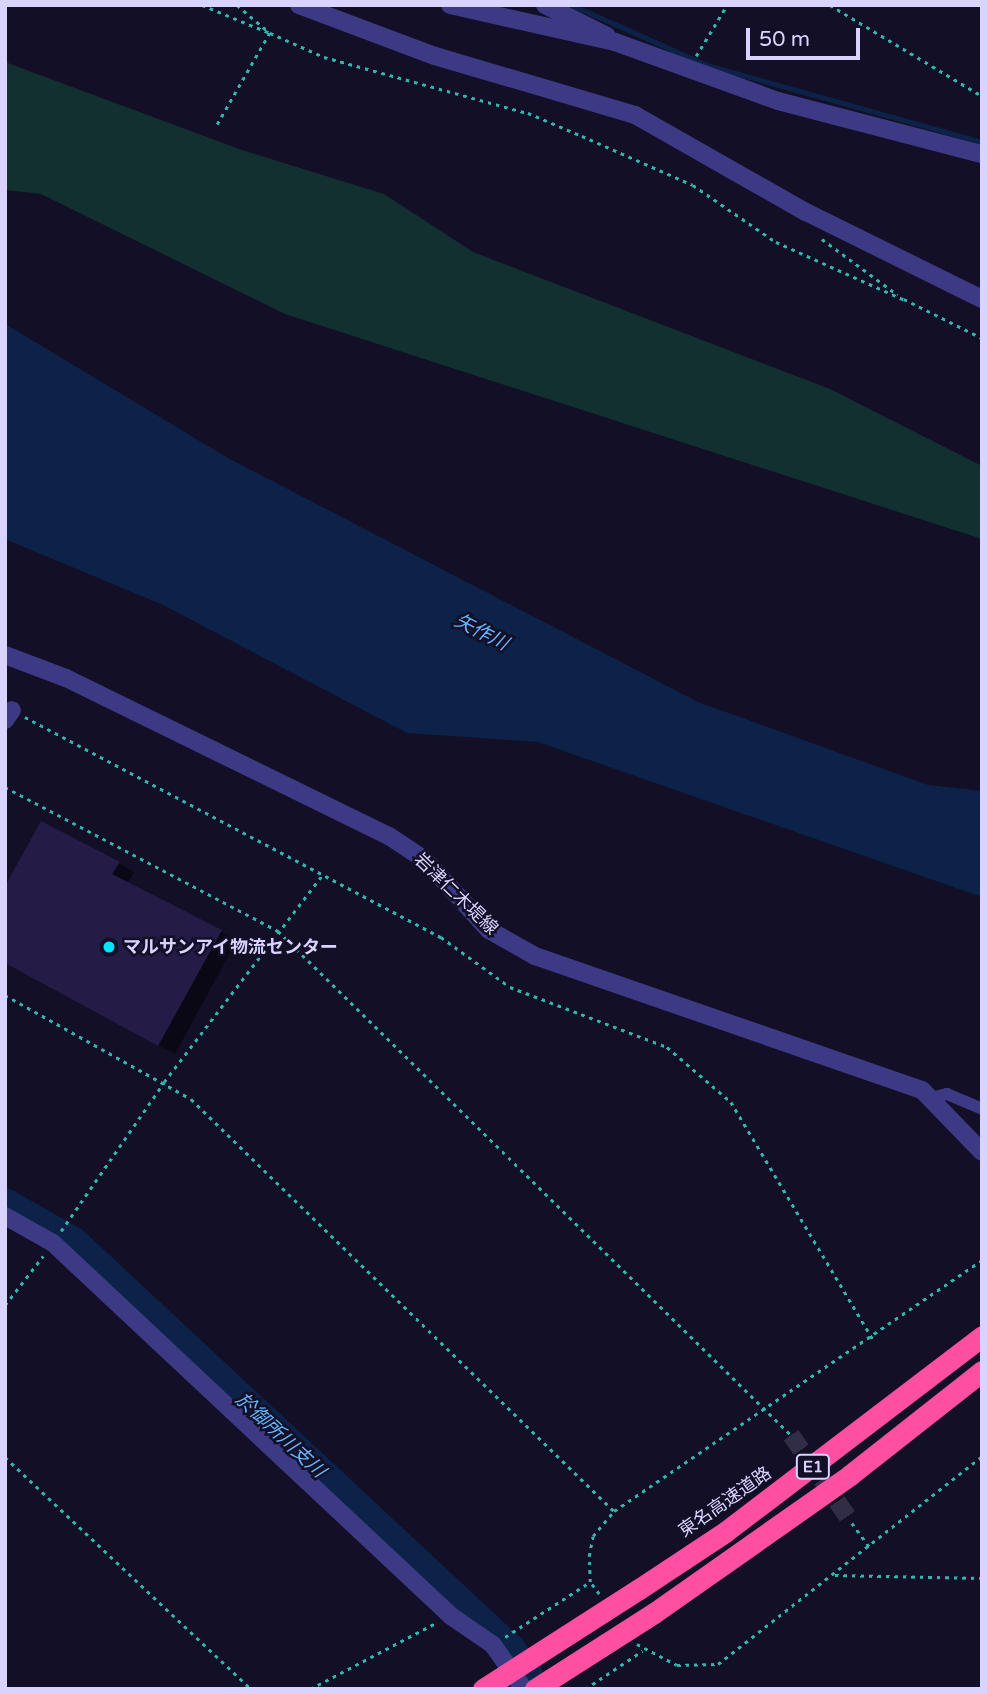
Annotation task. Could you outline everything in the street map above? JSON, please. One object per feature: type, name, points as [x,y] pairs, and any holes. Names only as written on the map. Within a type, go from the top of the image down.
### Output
[{"type":"highway","name":"東名高速道路","points":[[483,1689],[639,1589],[768,1500],[982,1336]]},
{"type":"highway","name":"E1","points":[[535,1689],[654,1613],[850,1475],[982,1371]]},
{"type":"street","points":[[299,5],[435,56],[635,115],[806,212],[982,299]]},
{"type":"street","points":[[450,5],[615,42]]},
{"type":"street","points":[[545,5],[615,42],[778,101],[982,154]]},
{"type":"street","name":"岩津仁木堤線","points":[[5,655],[66,678],[389,836],[425,860],[489,930],[535,956],[922,1090],[982,1152]]},
{"type":"street","points":[[928,1099],[947,1094],[982,1109]]},
{"type":"street","points":[[5,1216],[53,1243],[451,1616],[493,1644],[524,1689]]},
{"type":"path","points":[[202,5],[324,57],[550,122],[692,185],[776,242],[982,338]]},
{"type":"path","points":[[237,5],[270,33]]},
{"type":"path","points":[[688,69],[727,5]]},
{"type":"path","points":[[830,5],[982,96]]},
{"type":"path","points":[[216,127],[270,33]]},
{"type":"path","points":[[820,238],[905,300]]},
{"type":"path","points":[[8,715],[441,937],[510,987],[667,1047],[731,1102],[873,1339]]},
{"type":"path","points":[[5,786],[278,931],[770,1410],[791,1436]]},
{"type":"path","points":[[5,1305],[53,1243],[164,1082],[322,875]]},
{"type":"path","points":[[5,995],[191,1099],[614,1511]]},
{"type":"path","points":[[493,1644],[590,1582],[593,1536],[614,1511],[770,1410],[982,1259]]},
{"type":"path","points":[[585,1689],[642,1650],[677,1665],[718,1664],[870,1548],[982,1456]]},
{"type":"path","points":[[5,1457],[251,1689]]},
{"type":"path","points":[[852,1523],[870,1548]]},
{"type":"path","points":[[835,1575],[982,1578]]},
{"type":"path","points":[[310,1689],[451,1616]]},
{"type":"green space","points":[[5,62],[239,149],[384,194],[473,252],[830,389],[982,466],[982,539],[285,314],[41,194],[5,190]]},
{"type":"water","name":"矢作川","points":[[5,324],[228,458],[698,702],[928,785],[982,791],[982,897],[538,742],[407,733],[163,605],[5,539]]},
{"type":"building","name":"マルサンアイ物流センター","points":[[41,821],[120,862],[112,874],[222,930],[158,1046],[5,963],[5,886]]},
{"type":"waterway","points":[[572,5],[707,65],[982,142]]},
{"type":"waterway","name":"於御所川支川","points":[[5,1202],[74,1241],[512,1649],[538,1689]]},
{"type":"tunnel","points":[[791,1435],[852,1523]]},
{"type":"place","name":"マルサンアイ物流センター","points":[[109,947]]}]
